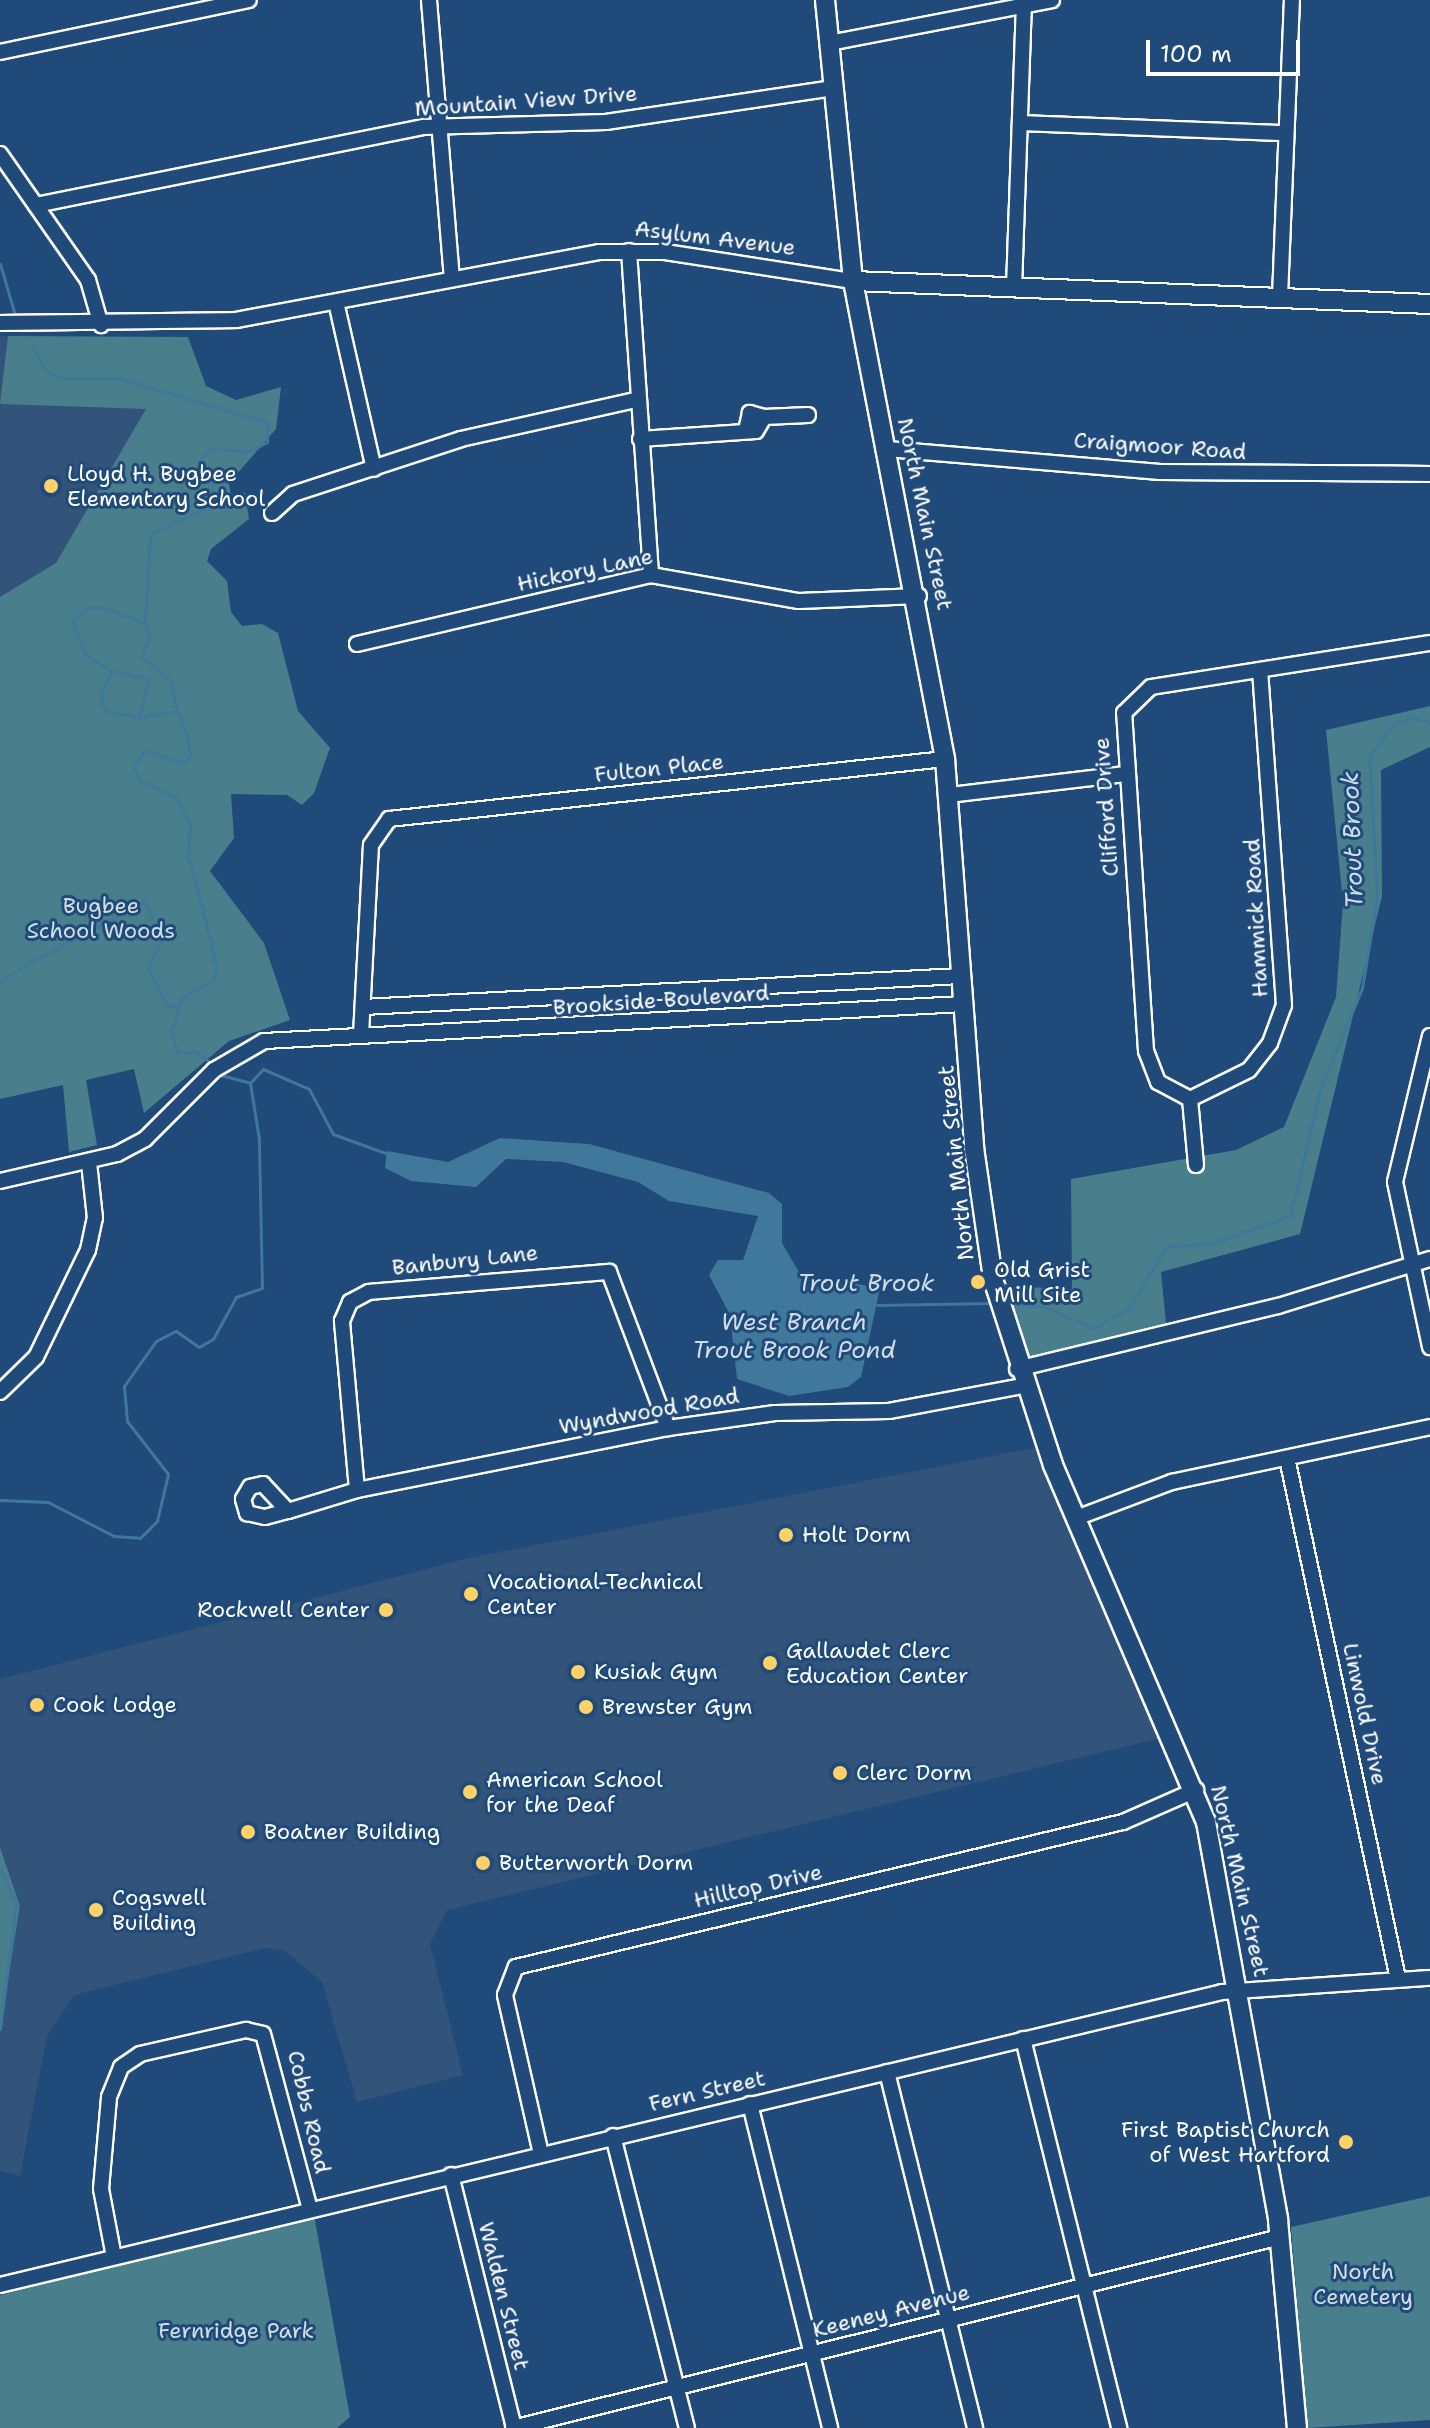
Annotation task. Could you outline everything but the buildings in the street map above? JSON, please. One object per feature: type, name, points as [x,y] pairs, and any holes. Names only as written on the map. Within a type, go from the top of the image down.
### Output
[{"type":"main road","name":"North Main Street","points":[[825,0],[853,281],[919,596],[945,759],[961,976],[993,1279],[1020,1378],[1076,1518],[1196,1790],[1240,1989],[1280,2237],[1297,2428]]},
{"type":"main road","name":"Asylum Avenue","points":[[853,281],[1430,304]]},
{"type":"street","points":[[0,52],[249,0]]},
{"type":"street","points":[[429,0],[452,277]]},
{"type":"street","points":[[829,43],[1052,0]]},
{"type":"street","points":[[1280,297],[1292,0]]},
{"type":"street","points":[[1014,288],[1024,6]]},
{"type":"street","name":"Mountain View Drive","points":[[36,205],[440,125],[606,122],[833,88]]},
{"type":"street","points":[[1020,123],[1286,133]]},
{"type":"street","points":[[0,154],[95,292],[101,325]]},
{"type":"street","points":[[629,251],[635,400],[651,575]]},
{"type":"street","name":"Asylum Avenue","points":[[0,323],[101,325],[218,322],[336,302],[558,255],[629,251],[853,281]]},
{"type":"street","points":[[336,302],[374,469]]},
{"type":"street","points":[[272,513],[293,494],[461,439],[635,400]]},
{"type":"street","points":[[640,439],[747,426],[760,430],[764,417],[808,415]]},
{"type":"street","name":"Craigmoor Road","points":[[887,449],[1160,472],[1430,474]]},
{"type":"street","name":"Hickory Lane","points":[[357,644],[651,575],[799,601],[919,596]]},
{"type":"street","name":"Clifford Drive","points":[[1190,1099],[1165,1089],[1148,1065],[1125,774],[1124,713],[1140,692],[1430,643]]},
{"type":"street","name":"Hammick Road","points":[[1190,1099],[1249,1070],[1270,1043],[1284,1005],[1260,670]]},
{"type":"street","name":"Fulton Place","points":[[363,1007],[371,845],[378,824],[945,759]]},
{"type":"street","points":[[949,795],[1125,774]]},
{"type":"street","name":"Brookside Boulevard","points":[[363,1007],[961,976]]},
{"type":"street","name":"Brookside Boulevard","points":[[0,1181],[89,1163],[145,1139],[246,1048],[286,1038],[964,1004]]},
{"type":"street","points":[[361,1035],[363,1007]]},
{"type":"street","points":[[1429,1046],[1396,1173],[1430,1347]]},
{"type":"street","points":[[1190,1099],[1196,1165]]},
{"type":"street","points":[[0,1392],[36,1357],[88,1250],[95,1218],[89,1163]]},
{"type":"street","name":"Wyndwood Road","points":[[288,1511],[357,1490],[668,1428],[775,1413],[889,1411],[1278,1306],[1430,1259]]},
{"type":"street","name":"Banbury Lane","points":[[357,1490],[342,1321],[350,1302],[369,1292],[609,1272],[668,1428]]},
{"type":"street","points":[[1076,1518],[1172,1482],[1430,1427]]},
{"type":"street","name":"Linwold Drive","points":[[1287,1458],[1398,1979]]},
{"type":"street","name":"Hilltop Drive","points":[[541,2154],[504,1990],[516,1967],[1123,1822],[1196,1790]]},
{"type":"street","name":"Fern Street","points":[[0,2285],[613,2136],[1240,1989],[1430,1978]]},
{"type":"street","name":"Cobbs Road","points":[[114,2257],[101,2189],[109,2097],[121,2067],[140,2054],[236,2032],[263,2034],[275,2056],[310,2209]]},
{"type":"street","points":[[1023,2039],[1119,2428]]},
{"type":"street","points":[[887,2072],[975,2428]]},
{"type":"street","points":[[750,2104],[830,2428]]},
{"type":"street","points":[[613,2136],[687,2428]]},
{"type":"street","name":"Walden Street","points":[[451,2175],[514,2428]]},
{"type":"street","name":"Keeney Avenue","points":[[514,2428],[1280,2237]]},
{"type":"shaded area","points":[[0,336],[144,339],[212,453],[0,630]]},
{"type":"shaded area","name":"American School for the Deaf","points":[[1034,1448],[1165,1737],[447,1910],[430,1944],[463,2075],[357,2102],[322,1982],[285,1951],[265,1948],[74,1995],[47,2036],[20,2176],[0,2171],[0,2027],[20,1906],[0,1847],[0,1679],[469,1558]]},
{"type":"green space","name":"Bugbee School Woods","points":[[8,336],[188,337],[206,386],[236,400],[281,387],[276,429],[229,483],[232,502],[245,492],[249,519],[211,549],[207,561],[227,581],[231,612],[242,626],[262,624],[278,633],[298,711],[330,748],[314,793],[302,805],[287,795],[231,794],[234,838],[210,871],[264,943],[290,1020],[229,1041],[144,1113],[134,1069],[86,1080],[97,1145],[69,1152],[63,1085],[0,1099],[0,597],[56,563],[146,409],[0,404]]},
{"type":"green space","points":[[1430,706],[1430,747],[1381,770],[1382,896],[1300,1234],[1161,1272],[1166,1323],[1029,1357],[1004,1286],[1072,1289],[1071,1179],[1236,1150],[1284,1127],[1336,997],[1343,903],[1326,730]]},
{"type":"green space","points":[[0,1847],[20,1906],[0,2027]]},
{"type":"green space","name":"North Cemetery","points":[[1430,2196],[1430,2420],[1307,2428],[1291,2227]]},
{"type":"green space","name":"Fernridge Park","points":[[314,2215],[350,2417],[337,2428],[0,2428],[0,2295]]},
{"type":"water","name":"West Branch Trout Brook Pond","points":[[500,1138],[589,1144],[769,1193],[782,1204],[782,1243],[800,1274],[880,1288],[861,1377],[848,1387],[789,1396],[737,1379],[730,1315],[709,1275],[718,1260],[743,1260],[758,1216],[669,1201],[638,1182],[563,1162],[506,1159],[476,1187],[411,1181],[385,1168],[387,1151],[448,1162]]},
{"type":"waterway","points":[[0,264],[15,315]]},
{"type":"waterway","points":[[32,346],[44,369],[61,378],[118,378],[267,422],[267,442],[251,451],[211,449],[198,462],[213,486],[211,505],[150,535],[145,623],[102,607],[86,608],[72,621],[85,654],[111,671],[101,694],[105,711],[140,717],[177,711],[187,734],[190,756],[183,762],[145,751],[134,766],[139,779],[176,798],[190,826],[188,854],[217,967],[213,981],[181,998],[172,1032],[177,1053],[196,1052],[210,1062]]},
{"type":"waterway","points":[[145,623],[149,638],[141,657],[170,680],[177,711]]},
{"type":"waterway","points":[[111,671],[148,678],[140,717]]},
{"type":"waterway","name":"Trout Brook","points":[[1009,1303],[1047,1308],[1094,1328],[1129,1308],[1166,1247],[1212,1243],[1290,1216],[1321,1087],[1362,988],[1377,897],[1369,755],[1396,723],[1415,717],[1430,723]]},
{"type":"waterway","points":[[15,971],[144,901],[161,941],[148,968],[168,1007],[179,1005]]},
{"type":"waterway","points":[[0,981],[11,974]]},
{"type":"waterway","name":"Trout Brook","points":[[0,1500],[48,1502],[114,1536],[140,1538],[157,1521],[168,1474],[127,1421],[124,1386],[156,1341],[176,1331],[199,1347],[213,1339],[236,1297],[262,1288],[259,1139],[250,1083],[263,1069],[309,1089],[333,1134],[388,1154]]},
{"type":"waterway","points":[[221,1075],[250,1083]]},
{"type":"waterway","name":"Trout Brook","points":[[877,1305],[993,1303]]},
{"type":"waterway","name":"Trout Brook","points":[[0,1869],[16,1904],[0,2029]]},
{"type":"place","name":"Lloyd H. Bugbee Elementary School","points":[[51,486]]},
{"type":"place","name":"Old Grist Mill Site","points":[[978,1282]]},
{"type":"place","name":"Holt Dorm","points":[[786,1535]]},
{"type":"place","name":"Vocational-Technical Center","points":[[471,1594]]},
{"type":"place","name":"Rockwell Center","points":[[386,1610]]},
{"type":"place","name":"Gallaudet Clerc Education Center","points":[[770,1663]]},
{"type":"place","name":"Kusiak Gym","points":[[578,1672]]},
{"type":"place","name":"Cook Lodge","points":[[37,1705]]},
{"type":"place","name":"Brewster Gym","points":[[586,1707]]},
{"type":"place","name":"Clerc Dorm","points":[[840,1773]]},
{"type":"place","name":"American School for the Deaf","points":[[470,1792]]},
{"type":"place","name":"Boatner Building","points":[[248,1832]]},
{"type":"place","name":"Butterworth Dorm","points":[[483,1863]]},
{"type":"place","name":"Cogswell Building","points":[[96,1910]]},
{"type":"place","name":"First Baptist Church of West Hartford","points":[[1346,2142]]}]
